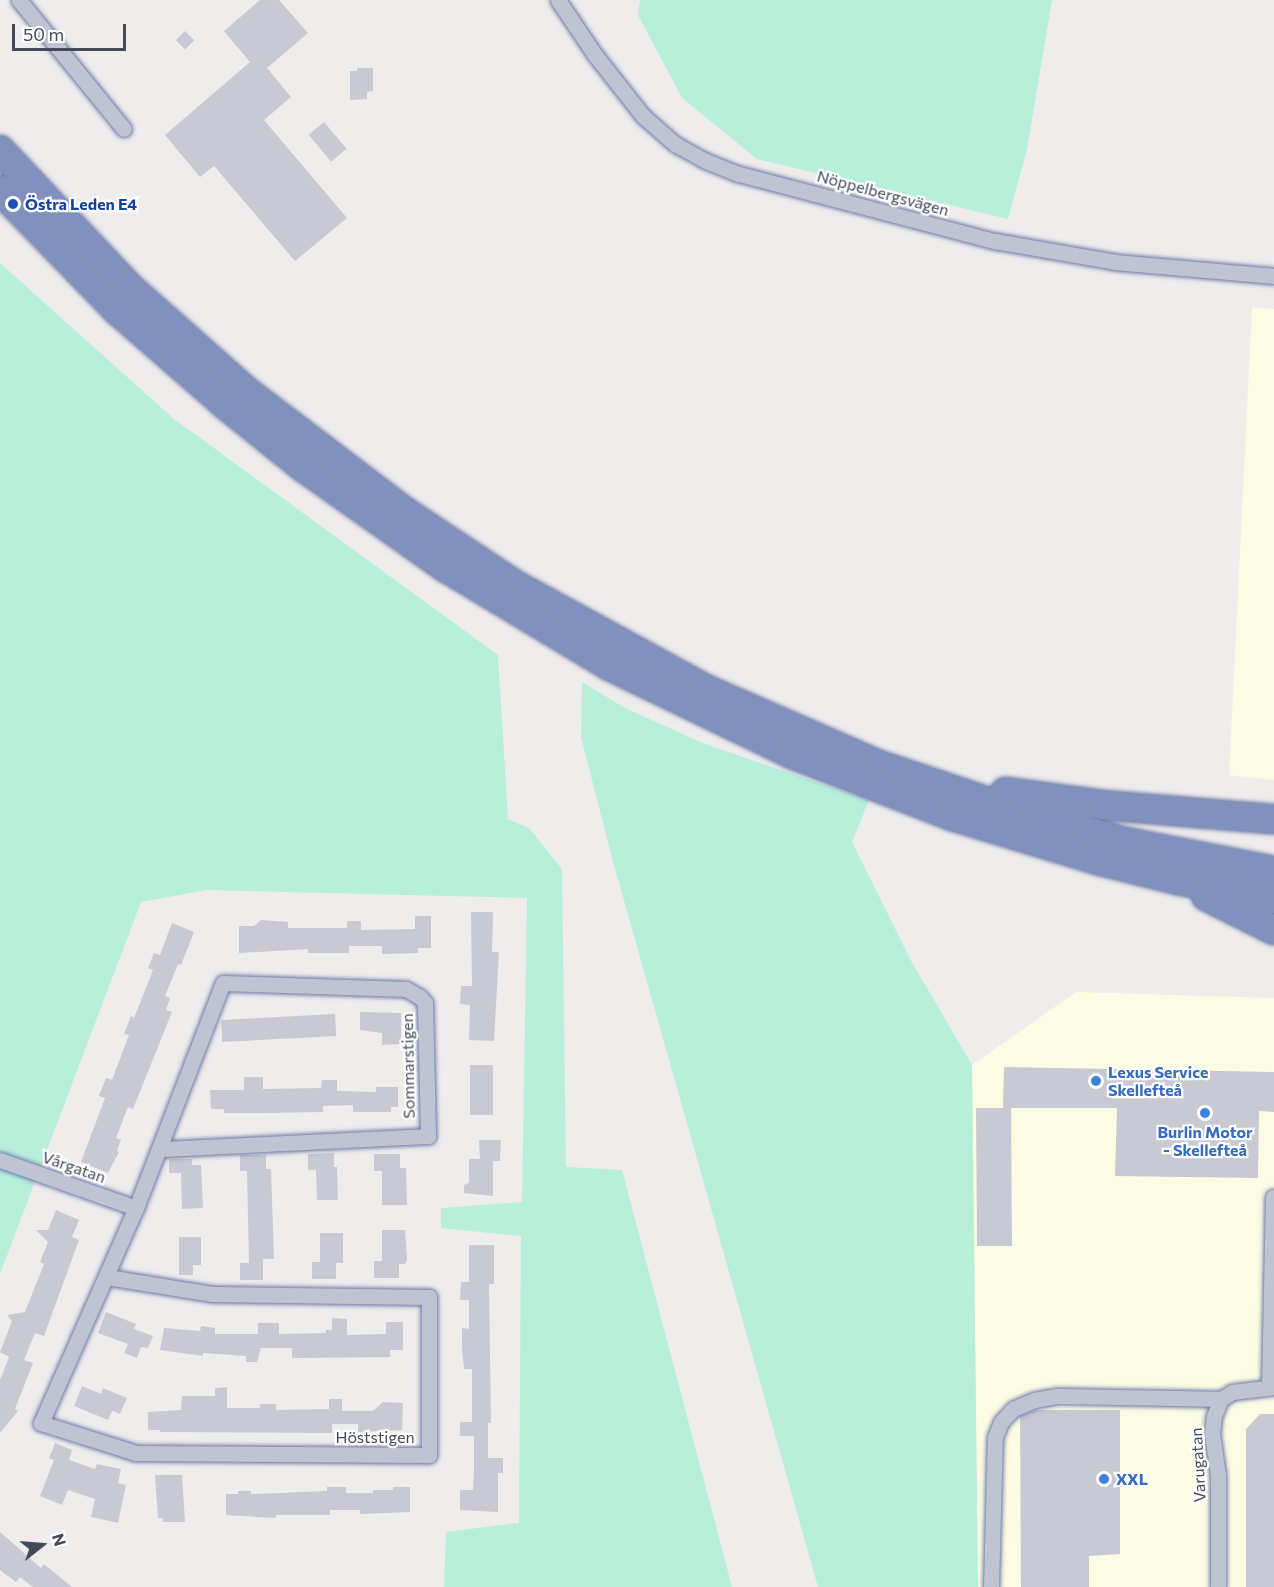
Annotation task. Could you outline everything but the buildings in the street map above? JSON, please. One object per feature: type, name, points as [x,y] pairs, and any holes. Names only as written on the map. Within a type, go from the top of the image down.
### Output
[{"type":"highway","points":[[0,150],[96,254],[194,347],[280,418],[402,510],[515,585],[625,647],[754,712],[879,765],[994,804],[1125,842],[1274,872]]},
{"type":"highway","points":[[0,190],[117,310],[226,405],[303,467],[445,567],[504,605],[610,666],[792,754],[953,816],[1090,858],[1178,880],[1274,898]]},
{"type":"highway","points":[[879,765],[1049,799],[1274,819]]},
{"type":"highway","points":[[1178,880],[1274,930]]},
{"type":"street","points":[[18,0],[124,129]]},
{"type":"street","name":"Nöppelbergsvägen","points":[[558,0],[595,55],[643,116],[675,144],[706,161],[739,174],[995,241],[1115,262],[1274,276]]},
{"type":"street","name":"Sommarstigen","points":[[136,1208],[223,982],[406,989],[420,997],[425,1003],[428,1137],[160,1149]]},
{"type":"street","name":"Vårgatan","points":[[0,1160],[136,1208]]},
{"type":"street","points":[[991,1587],[995,1437],[1001,1422],[1012,1409],[1034,1400],[1057,1396],[1221,1399],[1232,1392],[1271,1387],[1273,1197]]},
{"type":"street","name":"Höststigen","points":[[107,1276],[212,1294],[429,1297],[429,1455],[136,1453],[41,1423],[136,1208]]},
{"type":"street","name":"Varugatan","points":[[1218,1587],[1218,1474],[1212,1434],[1221,1399]]},
{"type":"shaded area","points":[[1252,307],[1274,309],[1274,780],[1229,775]]},
{"type":"shaded area","points":[[1076,992],[1274,998],[1274,1587],[978,1587],[972,1065]]},
{"type":"green space","points":[[640,0],[1052,0],[1027,149],[1008,219],[757,159],[682,98],[638,15]]},
{"type":"green space","points":[[0,263],[174,419],[498,655],[508,819],[529,828],[562,869],[566,1167],[622,1170],[732,1587],[444,1587],[446,1532],[519,1523],[521,1236],[441,1228],[441,1208],[522,1202],[527,898],[206,890],[141,902],[0,1274]]},
{"type":"green space","points":[[582,682],[625,708],[705,744],[869,800],[852,842],[910,959],[972,1065],[978,1587],[818,1587],[612,858],[581,737]]},
{"type":"place","name":"Östra Leden E4","points":[[13,204]]},
{"type":"place","name":"Lexus Service Skellefteå","points":[[1096,1081]]},
{"type":"place","name":"Burlin Motor - Skellefteå","points":[[1205,1113]]},
{"type":"place","name":"XXL","points":[[1104,1479]]}]
